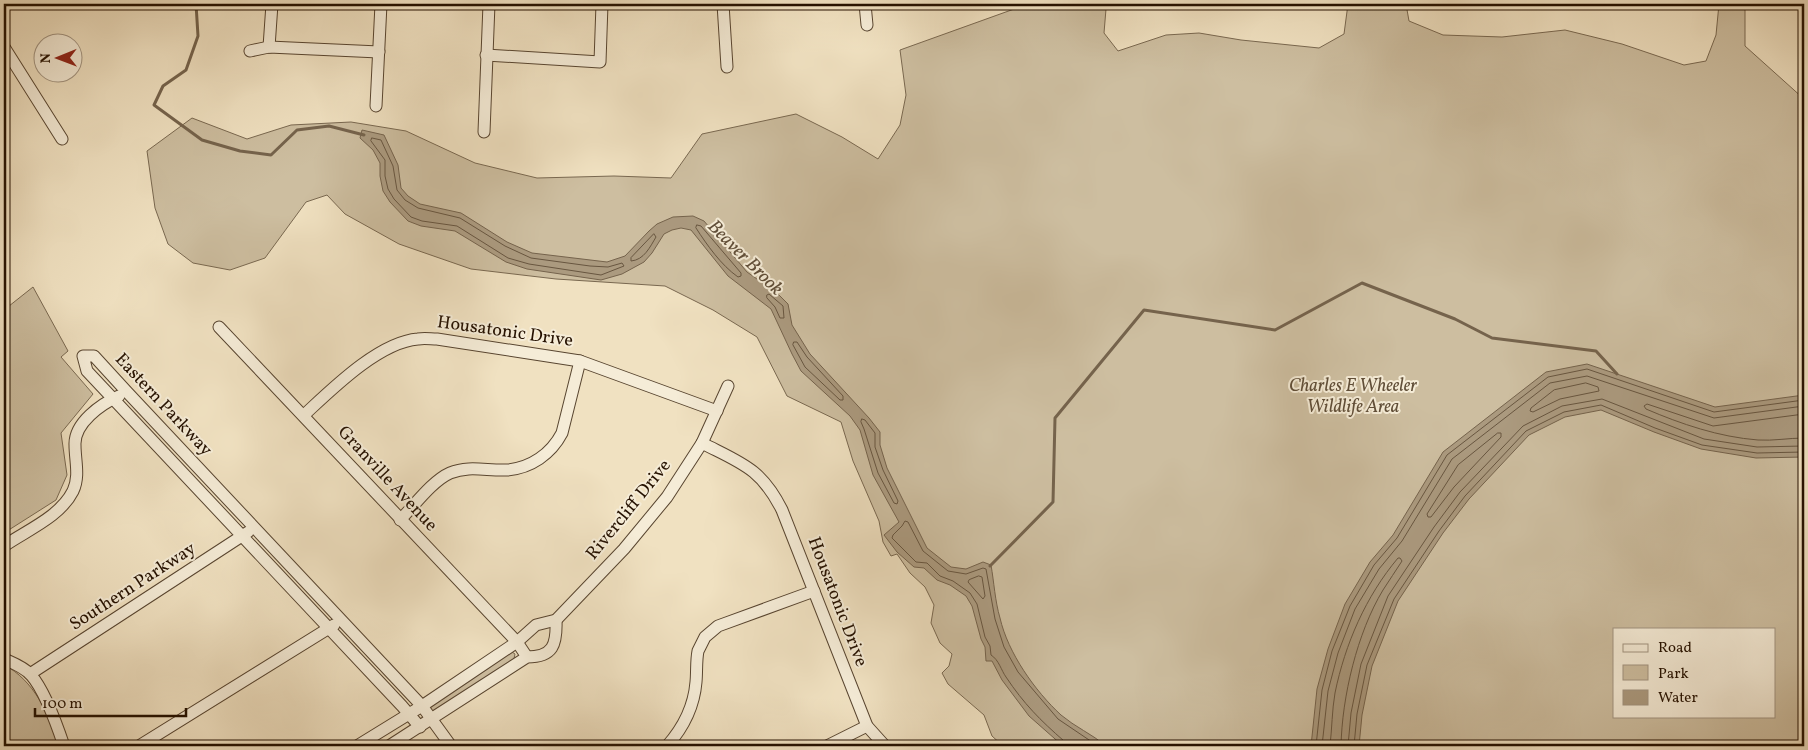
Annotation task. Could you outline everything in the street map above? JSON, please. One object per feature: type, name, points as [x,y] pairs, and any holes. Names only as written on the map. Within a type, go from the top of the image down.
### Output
[{"type":"street","points":[[269,47],[272,4]]},
{"type":"street","points":[[376,106],[380,4]]},
{"type":"street","points":[[484,132],[489,4]]},
{"type":"street","points":[[486,54],[600,62],[602,4]]},
{"type":"street","points":[[723,4],[728,67]]},
{"type":"street","points":[[865,4],[867,25]]},
{"type":"street","points":[[4,47],[62,139]]},
{"type":"street","points":[[250,51],[269,47],[379,52]]},
{"type":"street","name":"Granville Avenue","points":[[219,327],[517,642],[527,657]]},
{"type":"street","name":"Housatonic Drive","points":[[304,415],[336,386],[380,353],[401,343],[417,339],[437,339],[580,361],[717,411]]},
{"type":"street","name":"Eastern Parkway","points":[[420,728],[243,536],[86,371],[83,356],[94,356],[422,706],[451,746]]},
{"type":"street","points":[[400,520],[439,480],[448,474],[466,469],[508,470],[527,466],[545,455],[557,443],[562,433],[580,361]]},
{"type":"street","name":"Rivercliff Drive","points":[[357,746],[422,706],[517,642],[536,625],[556,620],[624,549],[667,497],[702,443],[728,386]]},
{"type":"street","points":[[4,546],[56,512],[66,502],[77,480],[75,446],[77,432],[86,418],[113,398],[127,392]]},
{"type":"street","name":"Housatonic Drive","points":[[702,443],[750,468],[773,492],[782,510],[867,726],[885,746]]},
{"type":"street","name":"Southern Parkway","points":[[30,674],[254,528]]},
{"type":"street","points":[[667,746],[681,728],[690,709],[694,695],[698,651],[710,631],[728,621],[814,591]]},
{"type":"street","points":[[139,746],[342,620]]},
{"type":"street","points":[[389,746],[420,728],[527,657],[541,657],[551,650],[556,633],[556,620]]},
{"type":"street","points":[[4,659],[18,665],[30,674],[47,704],[64,746]]},
{"type":"street","points":[[827,746],[867,726]]},
{"type":"green space","name":"Charles E Wheeler Wildlife Area","points":[[1028,4],[1075,4],[1106,9],[1104,33],[1118,51],[1166,35],[1199,33],[1241,40],[1319,48],[1344,34],[1348,4],[1406,4],[1409,21],[1443,35],[1502,37],[1565,30],[1622,44],[1684,65],[1706,61],[1716,35],[1719,4],[1745,4],[1745,46],[1804,99],[1804,746],[1003,746],[992,736],[984,715],[948,684],[942,673],[949,666],[952,654],[940,643],[931,623],[934,605],[925,587],[910,573],[897,554],[891,556],[883,542],[879,521],[853,461],[841,422],[787,396],[757,337],[713,310],[665,286],[556,279],[471,269],[399,244],[345,214],[327,195],[306,202],[265,258],[230,270],[193,263],[168,244],[155,208],[147,151],[192,118],[247,139],[291,125],[351,122],[406,131],[475,163],[537,178],[614,176],[671,178],[702,134],[796,114],[842,137],[878,159],[900,125],[906,95],[900,50]]},
{"type":"green space","points":[[33,287],[68,351],[61,357],[93,394],[61,433],[67,475],[56,500],[4,533],[4,310]]},
{"type":"green space","points":[[512,652],[515,654],[513,663],[434,711],[431,711],[429,706],[432,703]]},
{"type":"green space","points":[[4,665],[24,679],[32,689],[51,723],[58,746],[4,746]]},
{"type":"water","points":[[362,130],[384,135],[398,165],[401,188],[408,196],[420,204],[461,213],[507,242],[532,253],[607,262],[625,256],[657,224],[673,217],[693,216],[704,221],[747,272],[777,293],[788,304],[792,325],[810,354],[880,432],[880,445],[887,468],[927,548],[951,567],[966,569],[983,562],[991,565],[997,605],[1004,631],[1009,645],[1024,671],[1042,695],[1061,715],[1106,746],[1063,746],[1029,716],[1002,680],[992,661],[986,661],[985,647],[972,606],[966,596],[950,585],[937,580],[924,568],[914,567],[897,552],[884,535],[899,522],[873,475],[860,430],[850,416],[801,371],[771,309],[728,276],[691,230],[681,228],[664,234],[644,262],[622,274],[601,280],[527,269],[506,262],[455,231],[421,226],[408,221],[390,202],[383,191],[380,163],[373,150],[360,138]]},
{"type":"water","points":[[1587,364],[1715,407],[1804,395],[1804,457],[1756,458],[1701,449],[1601,410],[1565,417],[1529,435],[1469,499],[1443,533],[1398,601],[1372,666],[1362,715],[1359,746],[1311,746],[1317,689],[1328,649],[1345,604],[1370,562],[1393,535],[1443,452],[1546,372]]},
{"type":"waterway","name":"Beaver Brook","points":[[196,4],[198,36],[186,70],[163,86],[154,105],[202,140],[240,151],[271,155],[297,130],[329,126],[364,135]]},
{"type":"waterway","points":[[990,566],[1053,502],[1055,418],[1144,310],[1275,330],[1362,283],[1455,319],[1492,338],[1596,351],[1617,374]]}]
